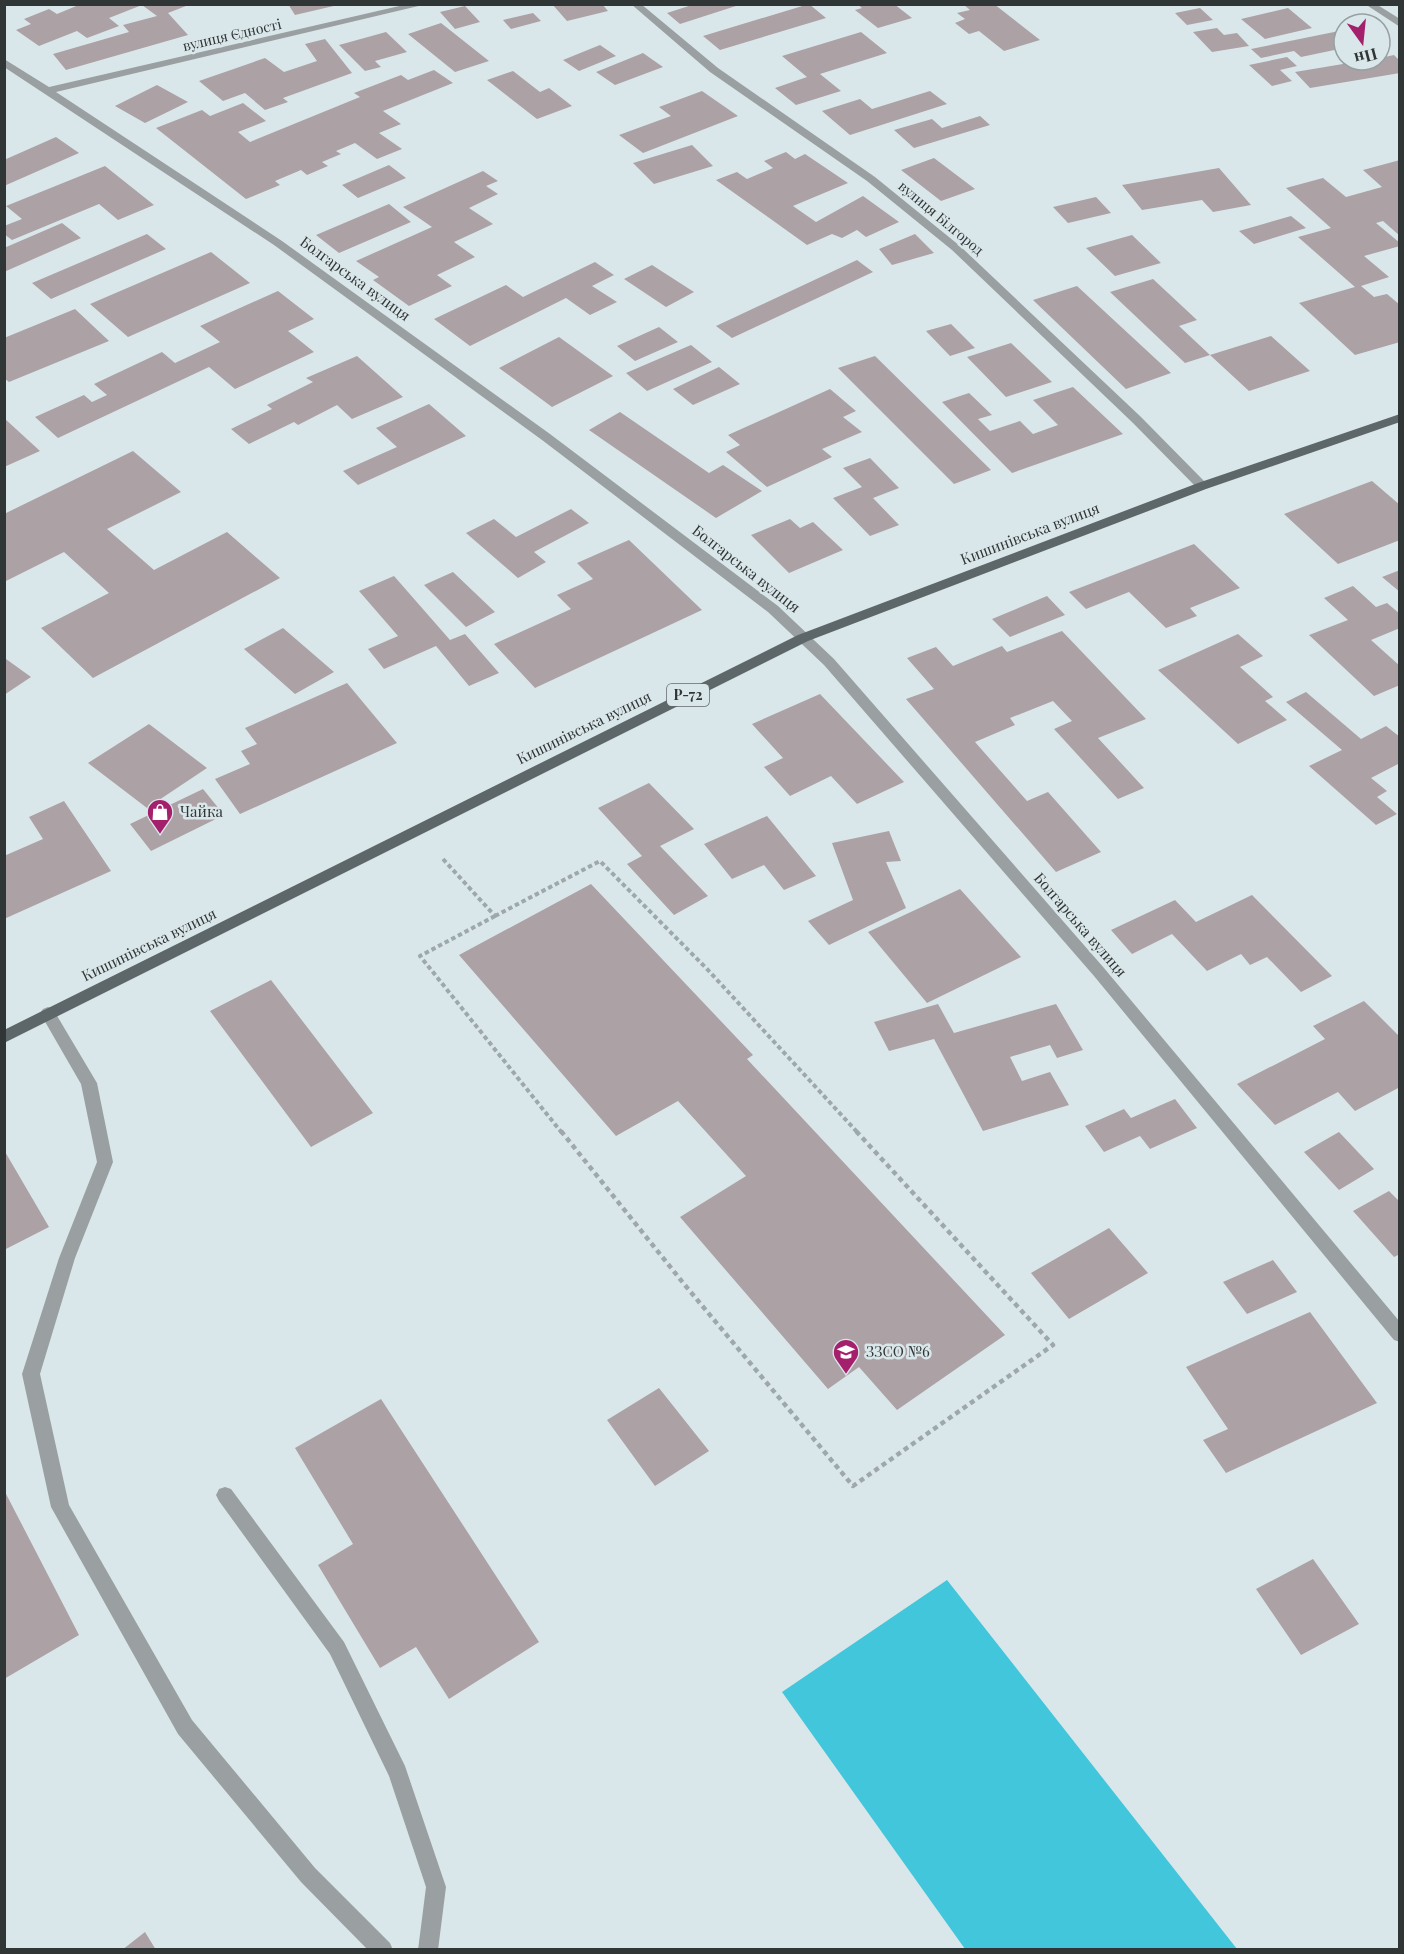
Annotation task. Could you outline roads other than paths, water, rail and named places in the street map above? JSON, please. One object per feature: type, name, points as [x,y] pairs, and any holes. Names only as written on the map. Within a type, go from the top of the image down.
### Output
[{"type":"main road","name":"Кишинівська вулиця","points":[[4,1037],[48,1013],[803,638],[1202,486],[1400,418]]},
{"type":"street","name":"вулиця Єдності","points":[[47,91],[423,4]]},
{"type":"street","name":"вулиця Білгород","points":[[635,4],[714,70],[872,179],[956,248],[1137,420],[1202,486]]},
{"type":"street","points":[[1369,4],[1400,24]]},
{"type":"street","name":"Болгарська вулиця","points":[[4,62],[307,264],[546,437],[773,609],[829,662],[1099,972],[1400,1335]]},
{"type":"street","points":[[48,1013],[89,1083],[105,1162],[67,1258],[31,1374],[60,1507],[185,1727],[309,1875],[383,1950]]},
{"type":"street","points":[[225,1495],[337,1648],[398,1773],[436,1887],[428,1950]]},
{"type":"place","name":"Чайка","points":[[160,835]]},
{"type":"place","name":"ЗЗСО №6","points":[[846,1375]]}]
